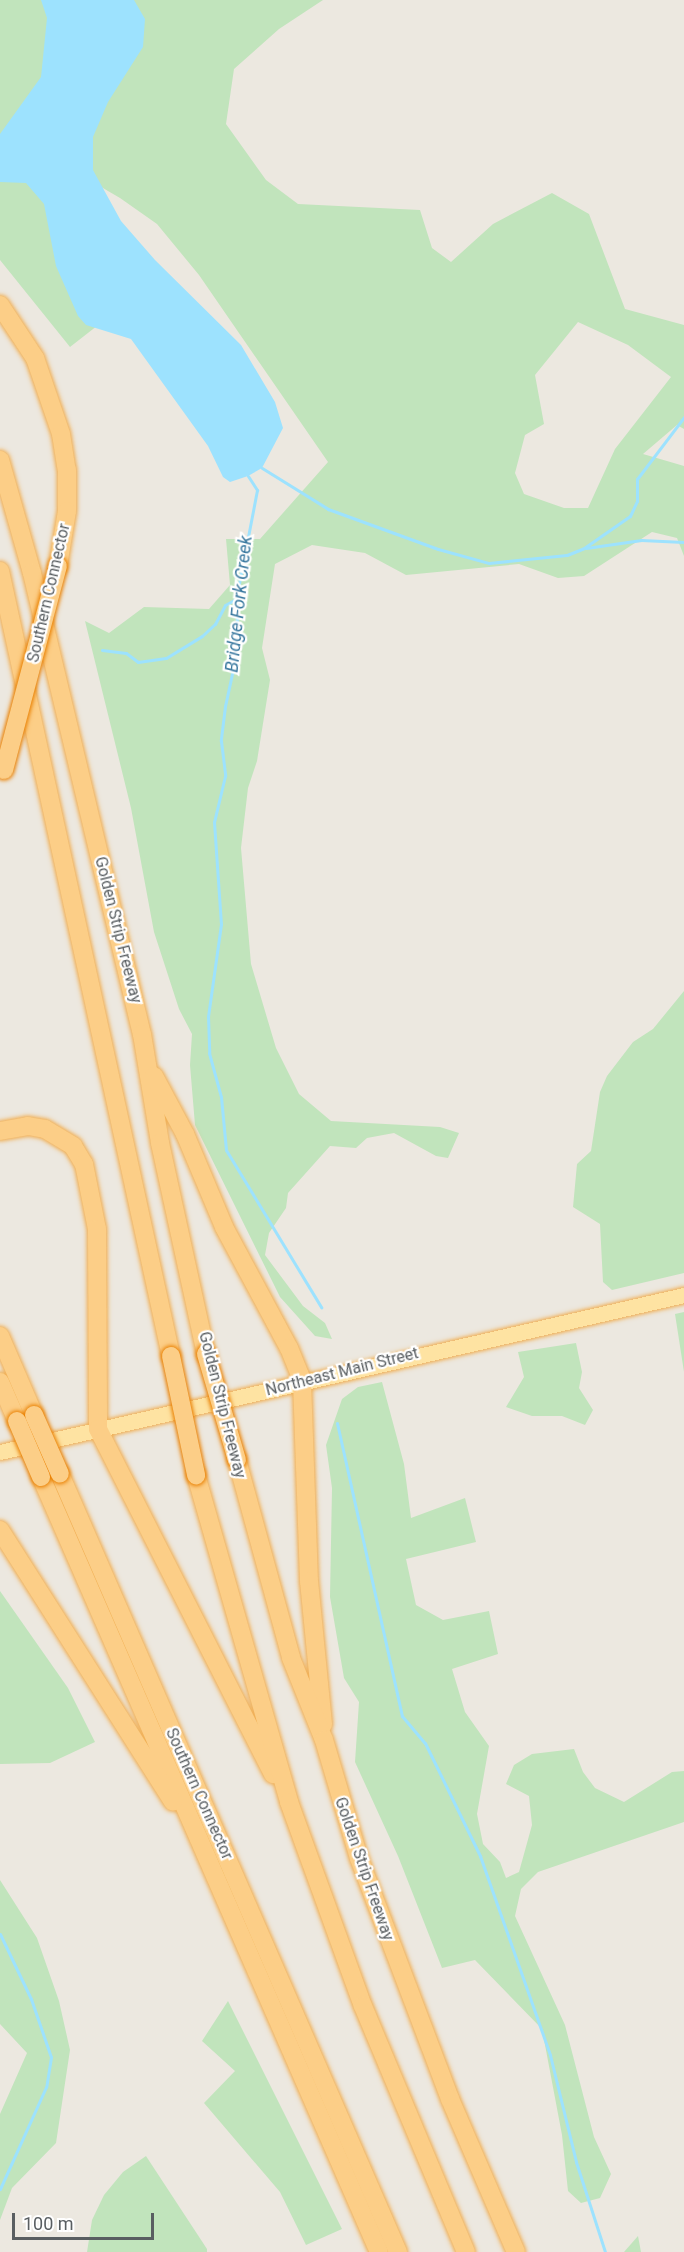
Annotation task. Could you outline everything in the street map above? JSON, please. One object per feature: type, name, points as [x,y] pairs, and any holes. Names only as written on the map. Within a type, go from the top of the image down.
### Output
[{"type":"highway","name":"Southern Connector","points":[[0,305],[34,358],[61,434],[67,470],[67,512],[58,566],[2,777]]},
{"type":"highway","name":"Golden Strip Freeway","points":[[0,460],[32,573],[147,1061],[206,1354],[291,1658],[324,1740],[352,1839],[393,1952],[516,2252]]},
{"type":"highway","points":[[0,572],[196,1475],[289,1802],[363,2006],[466,2252]]},
{"type":"highway","points":[[147,1061],[185,1134],[224,1227],[289,1348],[302,1381],[309,1581],[324,1740]]},
{"type":"highway","points":[[0,1131],[28,1126],[45,1130],[73,1146],[84,1164],[92,1192],[100,1287],[98,1429],[289,1802]]},
{"type":"highway","name":"Southern Connector","points":[[0,1336],[41,1477],[378,2252]]},
{"type":"highway","name":"Southern Connector","points":[[0,1383],[60,1474],[398,2252]]},
{"type":"highway","points":[[0,1530],[203,1848]]},
{"type":"main road","name":"Northeast Main Street","points":[[0,1452],[684,1295]]},
{"type":"green space","points":[[0,0],[323,0],[279,29],[234,69],[226,124],[266,180],[298,204],[420,210],[432,248],[451,262],[493,224],[552,193],[589,214],[625,309],[684,325],[684,429],[677,425],[643,454],[684,466],[684,556],[677,538],[652,532],[584,576],[558,578],[519,564],[406,575],[365,553],[312,545],[275,564],[262,648],[270,680],[257,761],[248,788],[241,848],[251,964],[276,1048],[299,1094],[331,1121],[440,1127],[459,1133],[448,1158],[436,1156],[394,1133],[367,1138],[356,1148],[330,1146],[288,1193],[286,1208],[269,1233],[265,1255],[303,1306],[325,1323],[332,1339],[315,1336],[280,1297],[195,1125],[190,1065],[192,1034],[179,1009],[154,932],[131,808],[85,621],[109,633],[144,607],[209,609],[230,585],[226,539],[260,539],[328,462],[199,275],[157,224],[120,198],[96,184],[111,315],[70,347],[0,260]],"holes":[[[578,322],[628,345],[671,377],[615,449],[588,508],[564,508],[524,494],[515,473],[525,435],[544,424],[535,375]]]},
{"type":"green space","points":[[684,991],[684,1273],[612,1290],[603,1282],[600,1224],[573,1207],[577,1164],[591,1151],[600,1092],[607,1076],[633,1042],[653,1029]]},
{"type":"green space","points":[[684,1312],[684,1372],[675,1314]]},
{"type":"green space","points":[[576,1343],[582,1372],[579,1388],[593,1410],[585,1425],[562,1416],[532,1416],[506,1407],[524,1377],[518,1352]]},
{"type":"green space","points":[[382,1382],[404,1464],[411,1518],[465,1498],[476,1542],[406,1559],[416,1605],[443,1620],[489,1611],[498,1654],[452,1669],[465,1712],[489,1746],[477,1814],[483,1844],[500,1862],[506,1878],[519,1872],[532,1825],[529,1796],[506,1784],[514,1765],[532,1754],[574,1749],[583,1772],[595,1788],[624,1802],[672,1772],[684,1771],[684,1822],[538,1872],[521,1889],[515,1916],[565,2025],[594,2137],[611,2174],[600,2198],[581,2203],[568,2191],[562,2135],[542,2029],[475,1960],[442,1968],[398,1856],[355,1762],[359,1702],[344,1678],[330,1597],[332,1488],[326,1445],[342,1399],[358,1387]]},
{"type":"green space","points":[[0,1591],[68,1688],[95,1742],[50,1763],[0,1764]]},
{"type":"green space","points":[[0,1880],[37,1938],[59,2001],[70,2050],[56,2143],[12,2188],[0,2220],[0,2114],[27,2053],[0,2024]]},
{"type":"green space","points":[[228,2001],[342,2229],[306,2245],[280,2192],[204,2103],[235,2071],[202,2041]]},
{"type":"green space","points":[[146,2156],[207,2252],[87,2252],[92,2220],[104,2195],[123,2172]]},
{"type":"green space","points":[[638,2236],[641,2252],[624,2252]]},
{"type":"water","points":[[41,0],[134,0],[145,19],[143,47],[108,102],[93,137],[93,170],[121,221],[155,260],[241,345],[275,402],[283,428],[262,468],[248,476],[230,482],[223,477],[208,446],[131,339],[86,325],[78,316],[56,266],[44,204],[26,183],[0,182],[0,134],[41,77],[47,18]]},
{"type":"waterway","points":[[262,468],[328,509],[438,549],[489,563],[567,555],[584,548],[630,516],[637,501],[637,479],[684,417]]},
{"type":"waterway","name":"Bridge Fork Creek","points":[[248,476],[257,490],[236,599],[238,646],[225,706],[221,741],[225,776],[214,822],[221,924],[208,1016],[209,1053],[221,1097],[226,1150],[321,1307]]},
{"type":"waterway","points":[[586,548],[641,540],[684,542]]},
{"type":"waterway","points":[[102,650],[126,653],[138,662],[166,658],[202,636],[215,624],[225,605],[236,599]]},
{"type":"waterway","points":[[337,1423],[402,1716],[425,1743],[480,1856],[550,2055],[576,2162],[605,2252]]},
{"type":"waterway","points":[[0,1934],[31,1999],[51,2057],[46,2087],[0,2189]]}]
